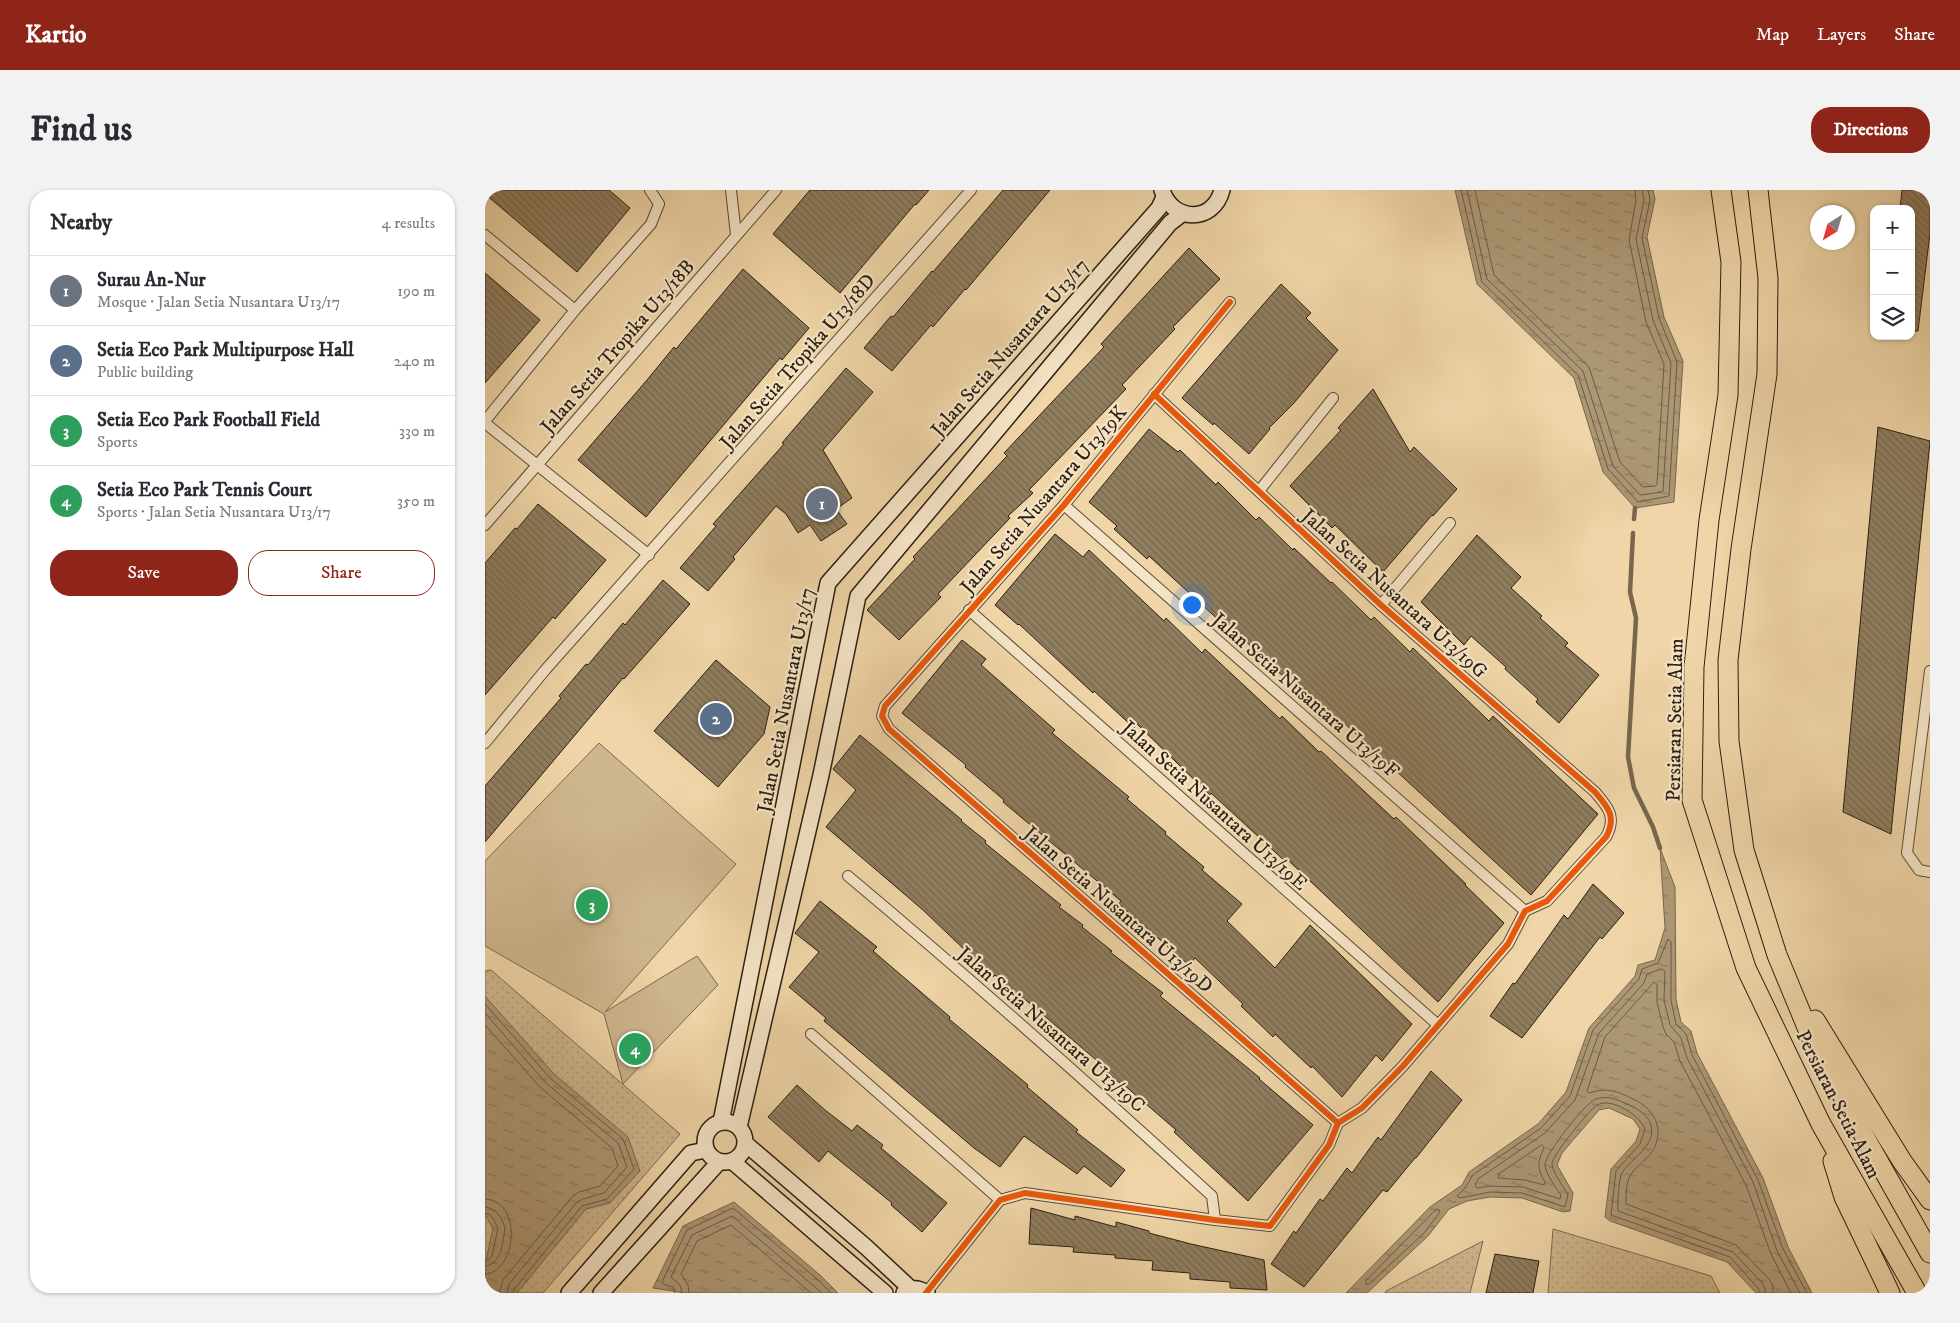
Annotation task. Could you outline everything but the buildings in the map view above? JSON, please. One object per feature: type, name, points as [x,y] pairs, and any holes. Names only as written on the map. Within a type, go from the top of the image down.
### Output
[{"type":"highway","name":"Persiaran Setia Alam","points":[[1721,190],[1731,262],[1729,395],[1709,520],[1694,667],[1692,800],[1746,968],[1821,1124],[1917,1293]]},
{"type":"highway","name":"Persiaran Setia Alam","points":[[1758,190],[1768,278],[1767,374],[1741,549],[1728,660],[1729,741],[1744,850],[1777,954],[1811,1037],[1930,1253]]},
{"type":"highway","points":[[1777,954],[1801,997],[1902,1161],[1930,1200]]},
{"type":"highway","points":[[1821,1124],[1844,1197],[1890,1293]]},
{"type":"main road","points":[[1163,193],[1168,204],[1183,213],[1193,215],[1203,213],[1211,208],[1218,201],[1222,190]]},
{"type":"main road","name":"Jalan Setia Nusantara U13/17","points":[[721,1122],[828,583],[1159,208],[1163,193]]},
{"type":"main road","name":"Jalan Setia Nusantara U13/17","points":[[739,1127],[821,775],[858,596],[1170,223],[1183,213]]},
{"type":"main road","points":[[601,1293],[726,1162],[743,1152],[746,1144],[745,1134],[731,1122],[721,1122],[713,1125],[707,1132],[705,1140],[706,1150],[711,1157],[726,1162],[885,1293]]},
{"type":"main road","points":[[746,1144],[866,1246],[907,1291],[922,1290],[927,1293]]},
{"type":"main road","points":[[569,1293],[691,1153],[706,1150]]},
{"type":"street","points":[[649,555],[485,422],[575,310],[651,224],[659,204],[651,190]]},
{"type":"street","points":[[731,190],[736,235]]},
{"type":"street","name":"Jalan Setia Tropika U13/18B","points":[[485,525],[776,190]]},
{"type":"street","name":"Jalan Setia Tropika U13/18D","points":[[485,742],[546,669],[971,190]]},
{"type":"street","points":[[485,235],[575,310]]},
{"type":"street","name":"Jalan Setia Nusantara U13/19K","points":[[882,716],[885,706],[1064,505],[1230,302]]},
{"type":"street","name":"Jalan Setia Nusantara U13/19G","points":[[1154,394],[1381,605],[1595,792],[1605,804],[1611,816],[1611,828],[1606,837],[1547,901],[1525,912]]},
{"type":"street","points":[[1259,491],[1333,398]]},
{"type":"street","name":"Jalan Setia Nusantara U13/19F","points":[[1064,505],[1525,912]]},
{"type":"street","points":[[1381,605],[1450,523]]},
{"type":"street","name":"Jalan Setia Nusantara U13/19E","points":[[969,610],[1438,1025]]},
{"type":"street","points":[[1930,671],[1907,853],[1919,870],[1930,872]]},
{"type":"street","name":"Jalan Setia Nusantara U13/19D","points":[[882,716],[889,729],[1338,1123]]},
{"type":"street","name":"Jalan Setia Nusantara U13/19C","points":[[848,876],[936,950],[1212,1196],[1215,1220]]},
{"type":"street","points":[[927,1293],[1000,1200],[1025,1193],[1270,1226],[1329,1145],[1338,1123],[1362,1108],[1438,1025],[1508,944],[1525,912]]},
{"type":"street","points":[[811,1034],[1000,1200]]},
{"type":"shaded area","points":[[599,743],[736,864],[605,1012],[697,956],[718,985],[623,1084],[604,1014],[485,946],[485,861]]},
{"type":"shaded area","points":[[491,970],[680,1134],[543,1293],[485,1293],[485,971]]},
{"type":"shaded area","points":[[1553,1229],[1711,1276],[1720,1293],[1548,1293]]},
{"type":"shaded area","points":[[1483,1241],[1470,1293],[1385,1293],[1386,1291]]},
{"type":"water","points":[[1455,190],[1653,190],[1655,199],[1647,237],[1664,317],[1683,361],[1674,502],[1635,508],[1603,472],[1574,378],[1477,284]]},
{"type":"water","points":[[1660,848],[1675,887],[1676,999],[1681,1022],[1691,1031],[1697,1053],[1763,1178],[1788,1247],[1812,1293],[1756,1293],[1727,1262],[1610,1221],[1605,1217],[1611,1169],[1636,1141],[1640,1129],[1633,1119],[1609,1108],[1599,1110],[1562,1153],[1557,1165],[1573,1193],[1570,1211],[1563,1212],[1522,1198],[1490,1197],[1467,1201],[1449,1209],[1428,1236],[1367,1293],[1346,1293],[1430,1207],[1462,1185],[1469,1172],[1538,1124],[1566,1092],[1589,1028],[1635,976],[1638,965],[1655,960],[1665,928]]},
{"type":"water","points":[[485,996],[554,1074],[628,1137],[640,1171],[610,1203],[586,1209],[517,1293],[485,1293],[485,1265],[493,1228],[485,1215]]},
{"type":"water","points":[[734,1202],[820,1275],[838,1293],[685,1293],[653,1288],[683,1226]]},
{"type":"waterway","points":[[1634,519],[1635,508]]},
{"type":"waterway","points":[[1633,533],[1630,592],[1636,618],[1628,757],[1634,788],[1653,827],[1660,848]]},
{"type":"cycle path","points":[[1230,302],[1064,505],[885,706],[882,716],[889,729],[1338,1123]]},
{"type":"cycle path","points":[[926,1293],[1000,1200],[1025,1193],[1270,1226],[1329,1145],[1338,1123],[1362,1108],[1403,1066],[1508,944],[1525,911],[1547,901],[1606,837],[1611,824],[1607,808],[1595,792],[1381,605],[1154,394]]},
{"type":"place","name":"Surau An-Nur","points":[[822,504]]},
{"type":"place","name":"Setia Eco Park Multipurpose Hall","points":[[716,719]]},
{"type":"place","name":"Setia Eco Park Football Field","points":[[592,905]]},
{"type":"place","name":"Setia Eco Park Tennis Court","points":[[635,1049]]}]
